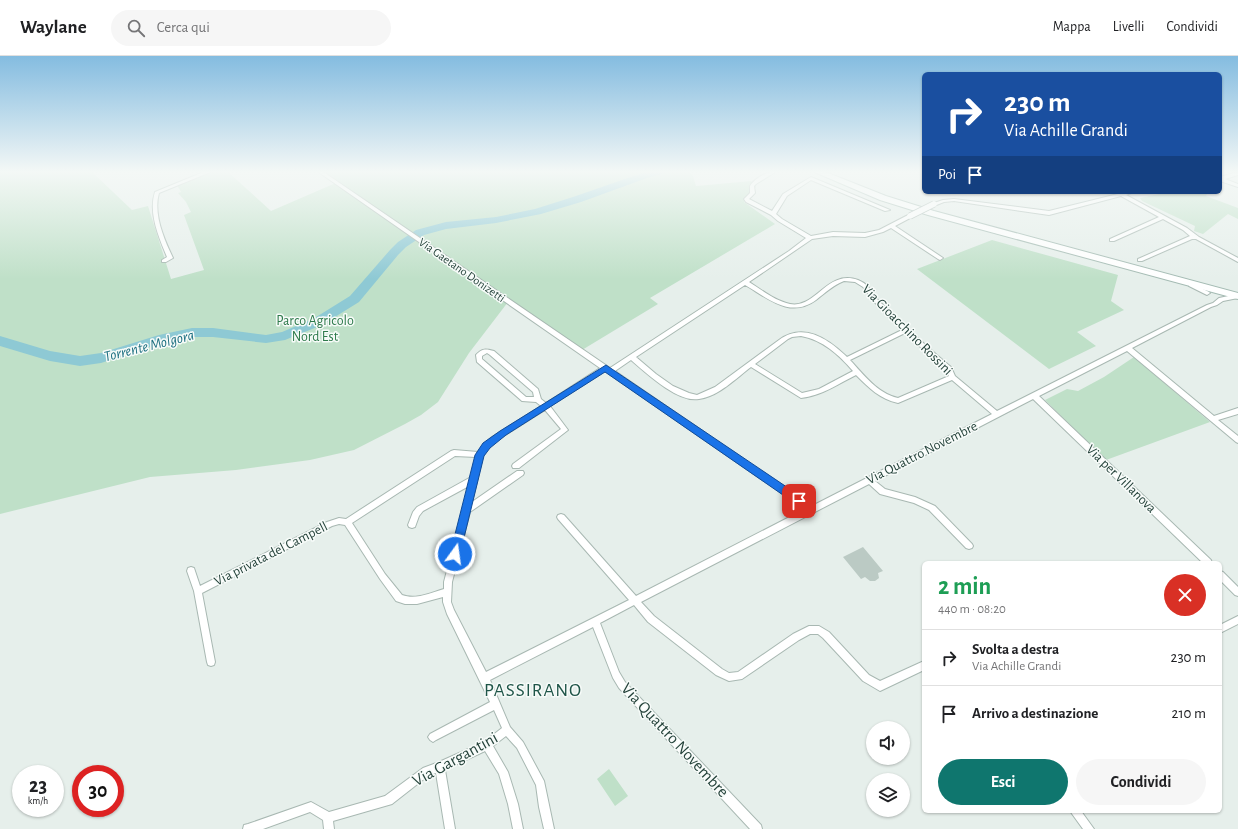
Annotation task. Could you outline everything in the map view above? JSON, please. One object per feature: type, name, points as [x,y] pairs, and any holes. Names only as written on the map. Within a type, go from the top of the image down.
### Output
[{"type":"main road","points":[[912,207],[1185,282],[1210,291],[1238,296]]},
{"type":"street","points":[[155,207],[155,214],[170,258],[164,261]]},
{"type":"street","name":"Via Gaetano Donizetti","points":[[371,207],[812,510]]},
{"type":"street","points":[[760,207],[810,238]]},
{"type":"street","points":[[773,214],[777,207]]},
{"type":"street","points":[[880,207],[887,210]]},
{"type":"street","points":[[549,829],[541,784],[520,745],[507,730],[484,678],[450,611],[447,602],[447,592],[480,455],[487,445],[494,439],[546,406],[632,357],[810,238],[833,234],[865,235],[892,226],[928,207]]},
{"type":"street","points":[[1006,207],[1049,213],[1071,207]]},
{"type":"street","points":[[1144,207],[1238,260]]},
{"type":"street","points":[[1112,240],[1163,217]]},
{"type":"street","points":[[892,226],[940,258]]},
{"type":"street","points":[[1140,260],[1191,237],[1197,238]]},
{"type":"street","name":"Via Gioacchino Rossini","points":[[745,282],[779,302],[790,306],[806,305],[830,285],[838,281],[844,279],[861,282],[878,303],[905,331],[949,368],[953,377],[997,415]]},
{"type":"street","points":[[1209,306],[1207,300],[1210,291],[1220,300]]},
{"type":"street","name":"Via Quattro Novembre","points":[[484,678],[1215,304],[1220,300],[1238,296]]},
{"type":"street","points":[[846,360],[905,331]]},
{"type":"street","points":[[632,357],[678,393],[697,396],[705,395],[717,389],[781,341],[792,335],[803,334],[812,336],[824,342],[846,360],[878,393],[889,400],[898,402],[953,377]]},
{"type":"street","points":[[1127,348],[1238,440]]},
{"type":"street","points":[[466,510],[565,430],[546,406],[538,400],[524,399],[480,360],[479,355],[486,351],[492,353],[536,391],[538,400]]},
{"type":"street","points":[[751,364],[802,396],[806,396],[857,372]]},
{"type":"street","points":[[508,385],[520,377]]},
{"type":"street","name":"Via per Villanova","points":[[1034,396],[1206,561]]},
{"type":"street","points":[[1213,419],[1238,411]]},
{"type":"street","points":[[347,522],[454,454],[480,455]]},
{"type":"street","points":[[412,525],[416,514],[420,509],[474,479]]},
{"type":"street","points":[[870,480],[883,492],[912,498],[925,503],[932,508],[969,546]]},
{"type":"street","points":[[561,516],[651,619],[719,672],[729,677],[740,676],[796,636],[809,630],[819,630],[826,634],[866,678],[880,686],[922,667]]},
{"type":"street","name":"Via privata del Campell","points":[[198,591],[330,524],[347,522],[383,575],[389,587],[398,598],[409,600],[422,599],[447,592]]},
{"type":"street","name":"Via privata del Campell","points":[[191,571],[198,591],[211,662]]},
{"type":"street","points":[[1222,576],[1238,592]]},
{"type":"street","points":[[1222,628],[1238,620]]},
{"type":"street","name":"Via Quattro Novembre","points":[[595,622],[616,675],[622,685],[757,829]]},
{"type":"street","points":[[433,737],[496,704]]},
{"type":"street","name":"Via Gargantini","points":[[328,817],[388,800],[426,771],[440,767],[487,745],[507,730]]},
{"type":"street","points":[[487,745],[505,778],[513,804],[518,829]]},
{"type":"street","points":[[440,767],[450,829]]},
{"type":"street","points":[[248,829],[311,807],[328,817],[329,829]]},
{"type":"street","points":[[1076,813],[1088,829]]},
{"type":"green space","name":"Parco Agricolo Nord Est","points":[[0,207],[129,207],[132,210],[148,207],[171,279],[204,270],[184,215],[191,212],[189,207],[267,207],[271,211],[280,207],[751,207],[775,224],[650,298],[658,304],[582,350],[508,302],[469,353],[438,402],[421,415],[354,450],[310,460],[236,470],[150,477],[0,514]]},
{"type":"green space","points":[[1155,207],[1238,208],[1238,219],[1228,214],[1203,234],[1194,231],[1195,226]]},
{"type":"green space","points":[[992,240],[1118,275],[1111,301],[1124,310],[1077,332],[1096,346],[1049,369],[917,269]]},
{"type":"green space","points":[[1134,357],[1210,422],[1106,460],[1045,400],[1067,389],[1078,391],[1104,377]]},
{"type":"green space","points":[[609,769],[628,796],[615,806],[597,779]]},
{"type":"building","points":[[863,547],[883,571],[878,573],[879,578],[875,581],[870,581],[865,577],[861,579],[843,557]]},
{"type":"waterway","name":"Torrente Molgora","points":[[0,341],[50,356],[80,361],[101,358],[159,340],[192,332],[266,339],[285,336],[318,322],[355,299],[402,244],[420,233],[446,225],[496,220],[554,207]]},
{"type":"district","name":"PASSIRANO","points":[[533,690]]},
{"type":"route","points":[[455,554],[480,455],[487,445],[503,433],[606,368],[799,501]]}]
